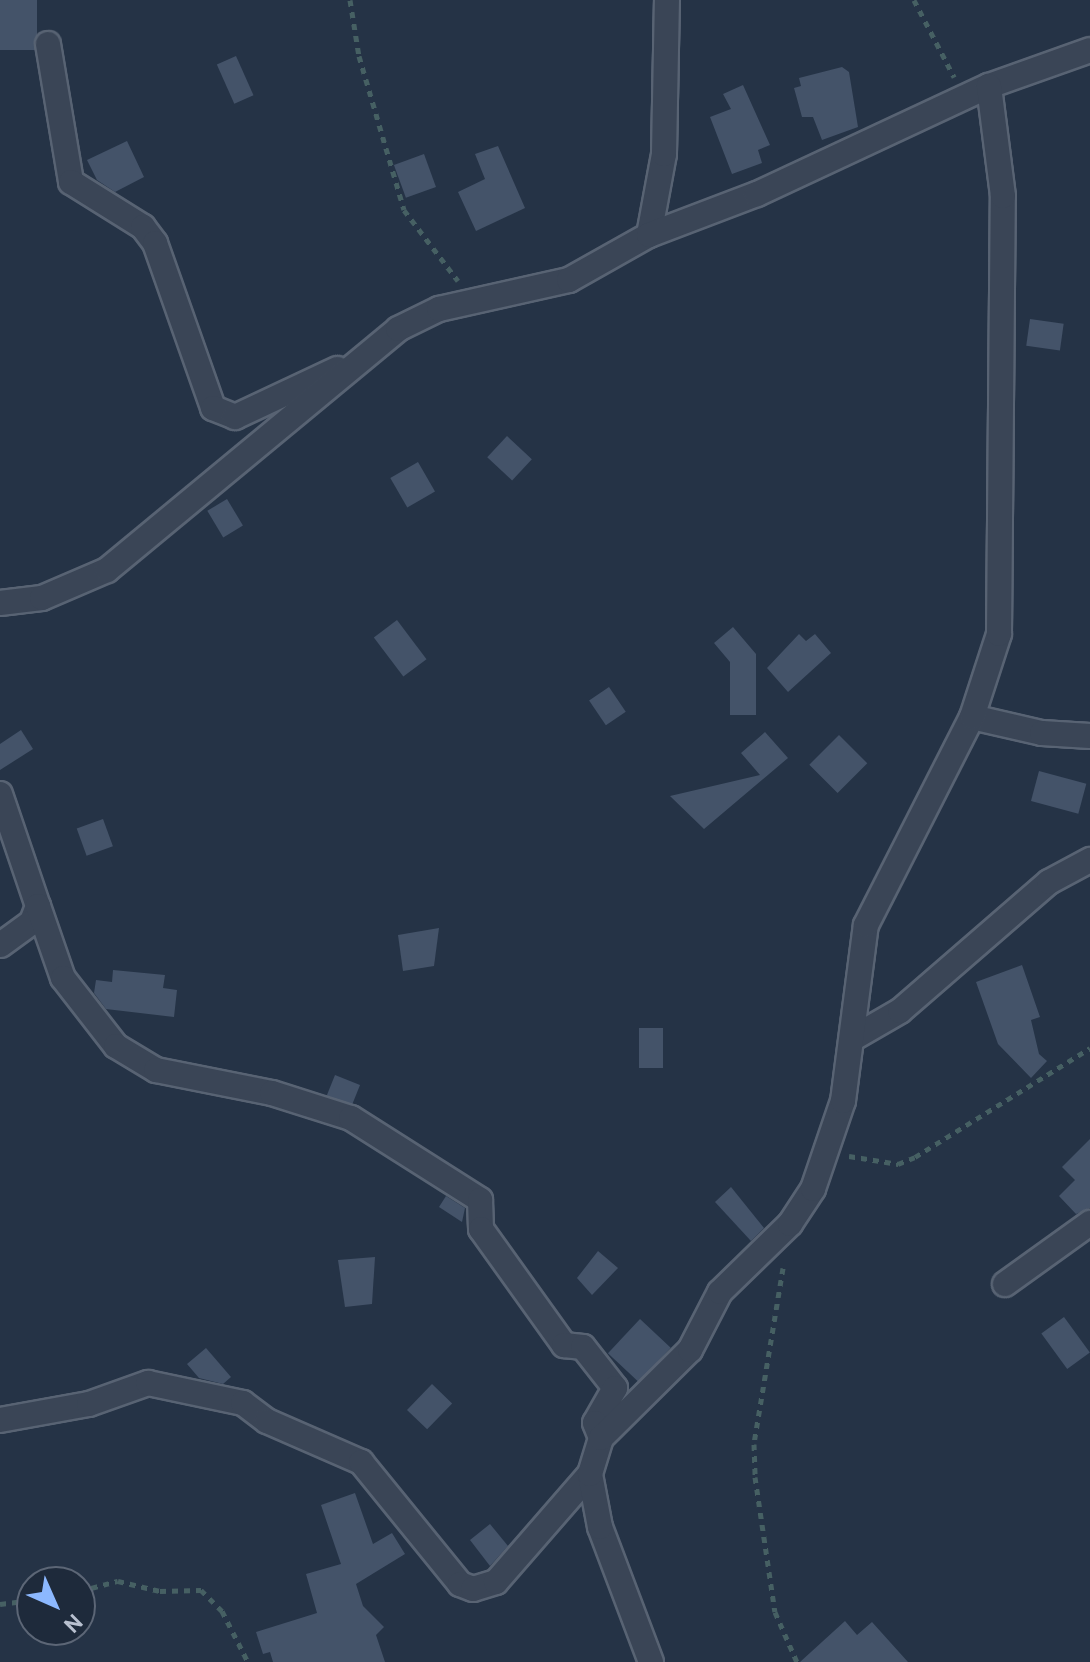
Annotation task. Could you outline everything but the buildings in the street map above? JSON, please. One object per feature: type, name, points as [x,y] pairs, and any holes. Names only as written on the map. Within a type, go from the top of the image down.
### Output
[{"type":"street","points":[[649,235],[664,154],[667,0]]},
{"type":"street","points":[[48,44],[71,182],[143,227],[155,243],[213,408],[235,417],[364,356]]},
{"type":"street","points":[[0,603],[63,591],[107,570],[398,329],[473,300],[569,280],[649,235],[757,194],[989,86],[1090,50]]},
{"type":"street","points":[[0,1420],[89,1404],[148,1383],[243,1403],[267,1421],[361,1462],[460,1584],[473,1589],[496,1582],[590,1474],[601,1438],[690,1350],[720,1292],[790,1224],[830,1152],[855,1037],[860,962],[875,900],[972,717],[991,667],[1003,599],[997,531],[1003,196],[989,86]]},
{"type":"street","points":[[972,717],[1042,733],[1090,736]]},
{"type":"street","points":[[0,794],[63,978],[116,1046],[156,1070],[272,1093],[351,1118],[480,1200],[481,1229],[564,1345],[583,1347],[615,1388],[595,1423],[601,1438]]},
{"type":"street","points":[[855,1037],[900,1011],[1049,882],[1090,860]]},
{"type":"street","points":[[0,945],[32,922],[38,906]]},
{"type":"street","points":[[1005,1284],[1090,1223]]},
{"type":"street","points":[[590,1474],[600,1527],[651,1662]]},
{"type":"path","points":[[350,0],[359,56],[404,210],[473,300]]},
{"type":"path","points":[[914,0],[964,98]]},
{"type":"path","points":[[830,1152],[879,1163],[915,1157],[1090,1048]]},
{"type":"path","points":[[790,1224],[754,1444],[775,1612],[797,1662]]},
{"type":"path","points":[[96,1587],[118,1581],[160,1591],[201,1590],[222,1611],[248,1662]]}]
